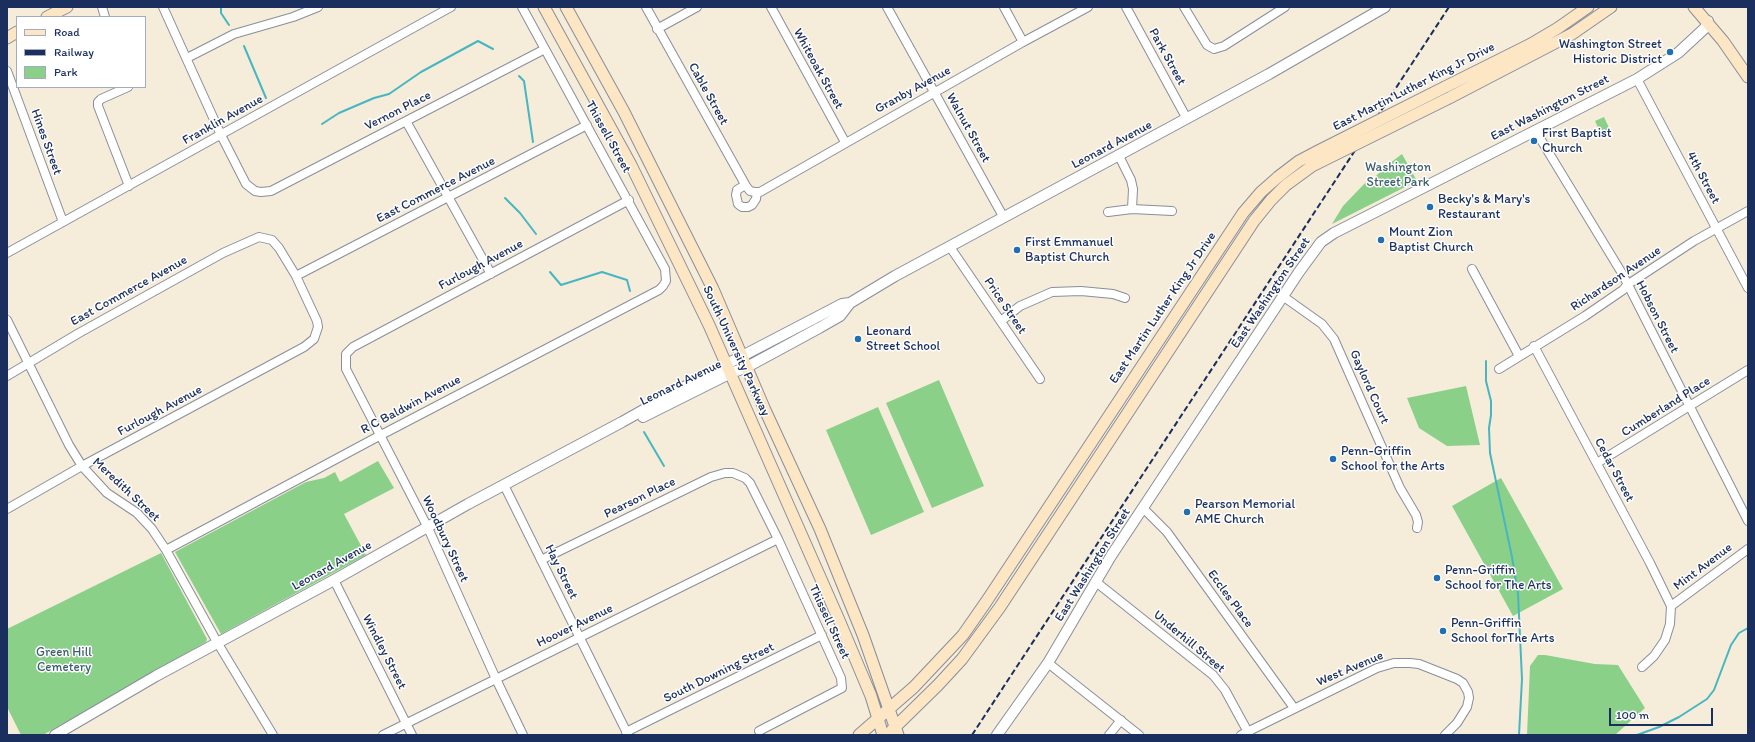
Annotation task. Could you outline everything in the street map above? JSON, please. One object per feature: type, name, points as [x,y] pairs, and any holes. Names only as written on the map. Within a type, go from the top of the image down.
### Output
[{"type":"main road","points":[[49,16],[67,7]]},
{"type":"main road","name":"South University Parkway","points":[[544,7],[631,165],[729,368],[839,620],[885,735]]},
{"type":"main road","name":"South University Parkway","points":[[566,7],[624,112],[676,212],[713,289],[820,529],[863,634],[897,731]]},
{"type":"main road","name":"East Martin Luther King Jr Drive","points":[[860,735],[914,687],[962,635],[986,602],[1243,213],[1261,192],[1447,93],[1558,28],[1588,7]]},
{"type":"main road","name":"East Martin Luther King Jr Drive","points":[[1447,93],[1572,34],[1611,7]]},
{"type":"main road","points":[[1694,7],[1708,21],[1748,77]]},
{"type":"main road","points":[[7,38],[16,33]]},
{"type":"main road","name":"East Martin Luther King Jr Drive","points":[[885,735],[897,731],[962,659],[1000,607],[1254,221],[1271,200],[1282,181]]},
{"type":"street","points":[[163,7],[222,135]]},
{"type":"street","points":[[187,58],[234,34],[293,17],[318,7]]},
{"type":"street","name":"Franklin Avenue","points":[[7,253],[222,135],[450,7]]},
{"type":"street","name":"Thissell Street","points":[[522,7],[629,200],[665,269],[666,281]]},
{"type":"street","name":"Cable Street","points":[[646,7],[657,29],[751,189]]},
{"type":"street","points":[[657,29],[696,7]]},
{"type":"street","name":"Whiteoak Street","points":[[770,7],[845,142]]},
{"type":"street","name":"Walnut Street","points":[[887,7],[1004,218]]},
{"type":"street","points":[[1004,7],[1023,42]]},
{"type":"street","name":"Granby Avenue","points":[[751,189],[845,142],[1088,7]]},
{"type":"street","name":"Park Street","points":[[1126,7],[1187,119]]},
{"type":"street","points":[[1184,7],[1206,45],[1214,49],[1224,46],[1285,7]]},
{"type":"street","name":"Leonard Avenue","points":[[729,368],[747,368],[840,316],[850,303],[895,276],[1187,119],[1338,35],[1385,7]]},
{"type":"street","name":"East Washington Street","points":[[997,735],[1048,663],[1096,582],[1143,508],[1316,248],[1328,237],[1659,67],[1678,53],[1705,28],[1708,21]]},
{"type":"street","name":"Vernon Place","points":[[222,135],[246,184],[255,190],[262,192],[271,191],[545,49]]},
{"type":"street","name":"Hines Street","points":[[7,71],[63,222]]},
{"type":"street","name":"4th Street","points":[[1637,79],[1748,288]]},
{"type":"street","points":[[126,88],[101,99],[98,102],[98,106],[129,186]]},
{"type":"street","points":[[406,121],[491,274]]},
{"type":"street","name":"East Commerce Avenue","points":[[7,376],[73,336],[223,253],[255,237],[266,237],[275,242],[296,276],[587,125]]},
{"type":"street","name":"Hobson Street","points":[[1535,130],[1623,275],[1748,521]]},
{"type":"street","points":[[1118,156],[1131,180],[1134,189],[1132,209]]},
{"type":"street","name":"Furlough Avenue","points":[[346,354],[353,347],[629,200]]},
{"type":"street","points":[[1108,212],[1132,209],[1172,212]]},
{"type":"street","name":"Richardson Avenue","points":[[1499,368],[1585,316],[1623,290],[1627,285],[1694,241],[1748,211]]},
{"type":"street","name":"Price Street","points":[[950,247],[1040,379]]},
{"type":"street","points":[[1472,269],[1519,356]]},
{"type":"street","name":"Furlough Avenue","points":[[7,510],[82,466],[304,347],[314,339],[318,327],[316,316],[296,276]]},
{"type":"street","name":"R C Baldwin Avenue","points":[[166,550],[381,435],[659,290],[666,281]]},
{"type":"street","points":[[1001,321],[1020,306],[1052,292],[1081,291],[1113,294],[1125,298]]},
{"type":"street","name":"Gaylord Court","points":[[1284,296],[1322,324],[1334,339],[1400,488],[1416,515],[1418,522],[1417,528]]},
{"type":"street","name":"Leonard Avenue","points":[[56,735],[217,642],[334,580],[468,504],[622,422],[729,368],[742,356],[842,304],[850,303]]},
{"type":"street","name":"Meredith Street","points":[[7,320],[69,445],[82,466],[107,493],[137,513],[152,529],[166,550],[217,642],[273,735]]},
{"type":"street","name":"Cedar Street","points":[[1534,346],[1650,563],[1671,606]]},
{"type":"street","name":"Woodbury Street","points":[[346,354],[346,369],[428,528],[523,735]]},
{"type":"street","name":"Cumberland Place","points":[[1596,463],[1748,370]]},
{"type":"street","name":"Pearson Place","points":[[541,560],[711,477],[725,473],[733,473],[745,478],[750,483]]},
{"type":"street","name":"Thissell Street","points":[[750,483],[778,539],[822,635],[841,678],[842,688],[759,730]]},
{"type":"street","name":"Hay Street","points":[[504,485],[627,733]]},
{"type":"street","name":"Eccles Place","points":[[1143,508],[1167,532],[1294,708]]},
{"type":"street","name":"Hoover Avenue","points":[[383,735],[778,539]]},
{"type":"street","name":"Mint Avenue","points":[[1642,666],[1654,656],[1664,640],[1670,624],[1671,606],[1748,549]]},
{"type":"street","name":"Windley Street","points":[[334,580],[412,735]]},
{"type":"street","name":"Underhill Street","points":[[1096,582],[1213,675],[1225,690],[1246,734]]},
{"type":"street","name":"South Downing Street","points":[[627,733],[822,635]]},
{"type":"street","points":[[1048,663],[1139,735]]},
{"type":"street","name":"West Avenue","points":[[1246,734],[1294,708],[1377,668],[1394,663],[1419,664],[1457,679],[1463,683],[1468,692],[1469,698],[1467,707],[1457,723],[1445,735]]},
{"type":"street","points":[[1109,735],[1121,720]]},
{"type":"green space","points":[[1604,117],[1610,130],[1601,134],[1595,121]]},
{"type":"green space","name":"Washington Street Park","points":[[1402,154],[1417,181],[1332,224],[1343,206],[1366,182],[1370,182],[1386,166]]},
{"type":"green space","points":[[939,380],[984,486],[932,508],[886,403]]},
{"type":"green space","points":[[1466,386],[1480,445],[1447,446],[1419,428],[1407,398]]},
{"type":"green space","points":[[878,407],[924,512],[871,535],[826,430]]},
{"type":"green space","points":[[378,461],[394,488],[344,514],[366,555],[221,634],[175,552],[306,482],[324,478],[335,472],[340,482]]},
{"type":"green space","points":[[1501,478],[1563,589],[1513,616],[1452,506]]},
{"type":"green space","name":"Green Hill Cemetery","points":[[161,553],[207,639],[206,642],[43,735],[21,735],[7,707],[7,629]]},
{"type":"green space","points":[[1538,655],[1595,664],[1618,665],[1645,708],[1615,735],[1527,735],[1530,666]]},
{"type":"waterway","points":[[221,7],[221,13],[229,25]]},
{"type":"waterway","points":[[322,124],[339,113],[374,98],[389,94],[421,72],[478,41],[493,49]]},
{"type":"waterway","points":[[244,46],[266,98]]},
{"type":"waterway","points":[[519,76],[524,81],[533,142]]},
{"type":"waterway","points":[[505,198],[520,213],[536,234]]},
{"type":"waterway","points":[[550,272],[561,285],[602,272],[627,280],[630,291]]},
{"type":"waterway","points":[[1486,361],[1486,381],[1491,401],[1489,428],[1490,453],[1512,557],[1518,594],[1522,679],[1519,735]]},
{"type":"waterway","points":[[644,432],[664,466]]},
{"type":"waterway","points":[[1637,735],[1659,727],[1679,717],[1707,699],[1714,690],[1731,645],[1739,633],[1748,628]]},
{"type":"railway","points":[[972,735],[1449,7]]},
{"type":"place","name":"Washington Street Historic District","points":[[1670,52]]},
{"type":"place","name":"First Baptist Church","points":[[1534,141]]},
{"type":"place","name":"Becky's & Mary's Restaurant","points":[[1430,207]]},
{"type":"place","name":"Mount Zion Baptist Church","points":[[1381,240]]},
{"type":"place","name":"First Emmanuel Baptist Church","points":[[1017,250]]},
{"type":"place","name":"Leonard Street School","points":[[858,339]]},
{"type":"place","name":"Penn-Griffin School for the Arts","points":[[1333,459]]},
{"type":"place","name":"Pearson Memorial AME Church","points":[[1187,512]]},
{"type":"place","name":"Penn-Griffin School for The Arts","points":[[1437,578]]},
{"type":"place","name":"Penn-Griffin School forThe Arts","points":[[1443,631]]}]
